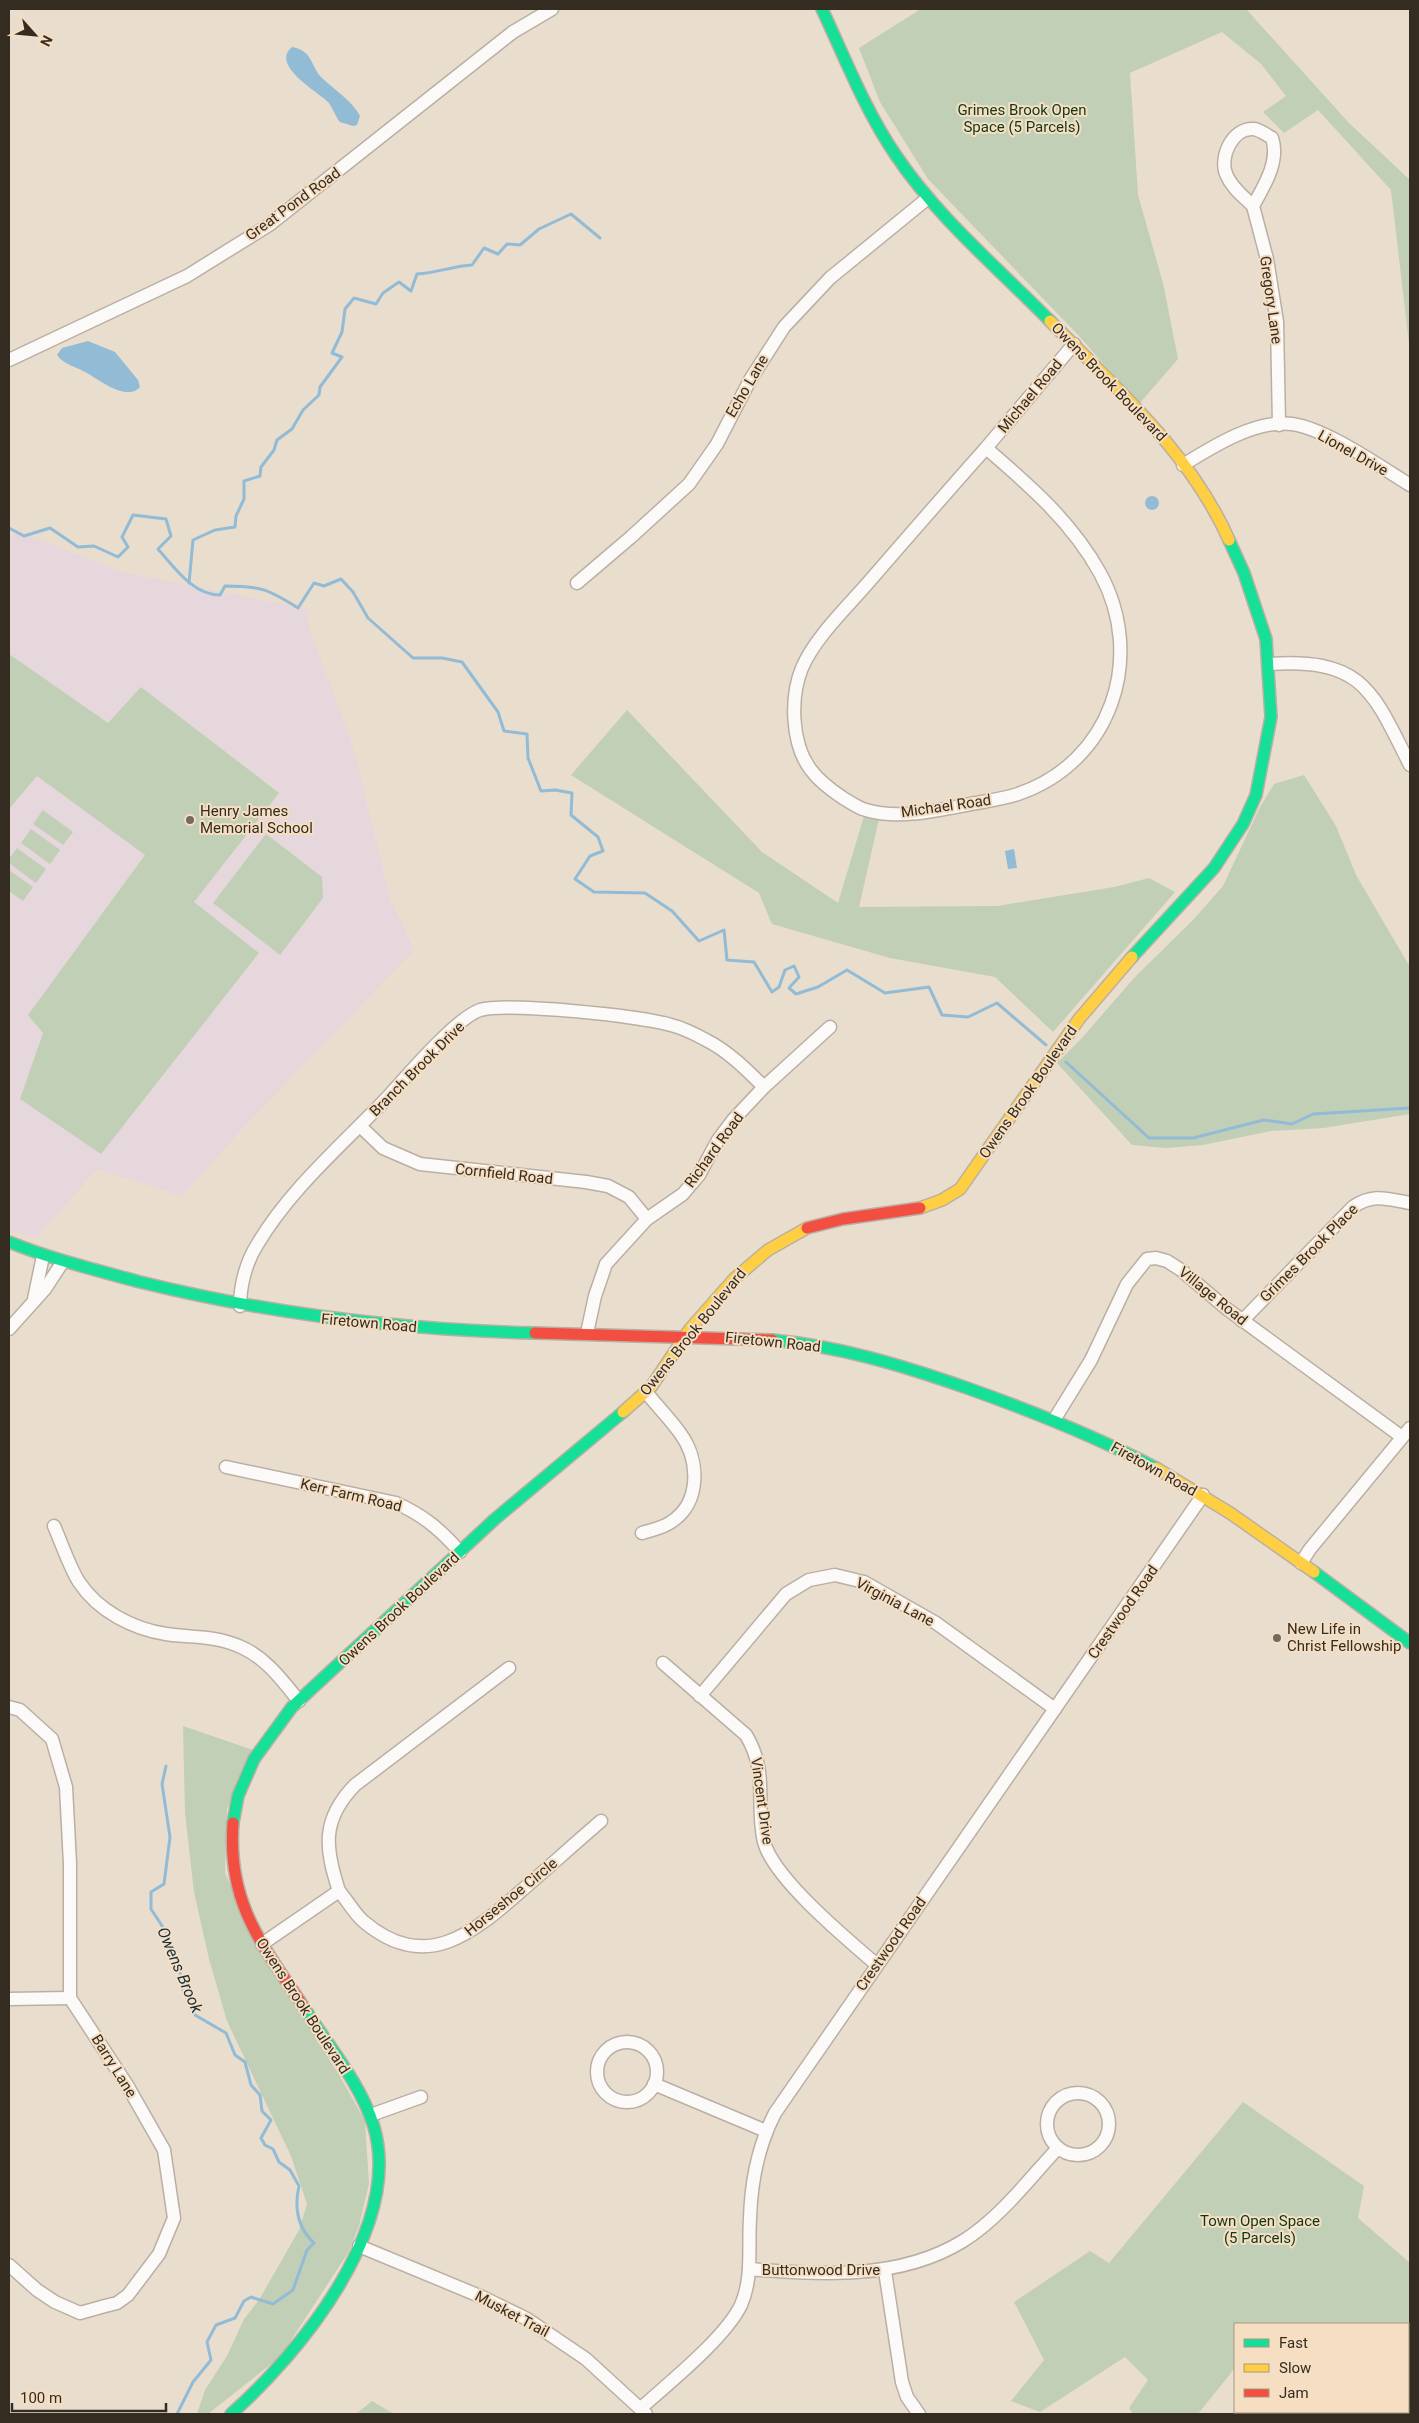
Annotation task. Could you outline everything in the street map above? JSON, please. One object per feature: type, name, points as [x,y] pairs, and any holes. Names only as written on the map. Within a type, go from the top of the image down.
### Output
[{"type":"street","name":"Great Pond Road","points":[[9,360],[187,276],[269,225],[513,32],[552,9]]},
{"type":"street","name":"Owens Brook Boulevard","points":[[231,2414],[262,2388],[306,2337],[323,2312],[359,2246],[374,2201],[376,2186],[377,2142],[371,2115],[358,2091],[262,1944],[242,1904],[234,1875],[231,1843],[234,1810],[242,1782],[257,1752],[274,1728],[300,1701],[460,1552],[552,1470],[646,1392],[662,1375],[685,1337],[746,1267],[769,1248],[804,1229],[832,1221],[906,1212],[948,1199],[960,1189],[1079,1020],[1110,981],[1214,868],[1243,824],[1256,795],[1270,726],[1266,639],[1244,573],[1219,517],[1196,480],[1159,431],[1074,344],[999,272],[928,198],[895,154],[877,122],[822,9]]},
{"type":"street","name":"Gregory Lane","points":[[1253,206],[1269,174],[1275,156],[1272,138],[1254,129],[1234,136],[1226,152],[1224,163],[1226,175],[1253,206],[1267,259],[1277,322],[1279,425]]},
{"type":"street","name":"Echo Lane","points":[[577,583],[689,484],[717,444],[750,380],[784,328],[830,278],[928,198]]},
{"type":"street","name":"Michael Road","points":[[986,448],[1058,513],[1099,571],[1118,614],[1121,658],[1115,693],[1107,715],[1084,750],[1057,774],[1032,788],[1002,799],[935,810],[909,813],[866,810],[825,785],[809,768],[802,753],[796,730],[795,691],[802,666],[843,610],[986,448],[1074,344]]},
{"type":"street","name":"Lionel Drive","points":[[1183,465],[1216,444],[1249,430],[1292,424],[1318,433],[1410,485]]},
{"type":"street","points":[[1268,664],[1300,662],[1321,664],[1336,668],[1355,679],[1370,693],[1386,717],[1410,765]]},
{"type":"street","name":"Branch Brook Drive","points":[[240,1306],[240,1294],[244,1276],[256,1246],[305,1181],[460,1024],[479,1010],[503,1008],[628,1018],[671,1025],[707,1040],[742,1066],[764,1087]]},
{"type":"street","name":"Richard Road","points":[[587,1333],[595,1296],[606,1264],[647,1219],[683,1194],[699,1175],[718,1140],[732,1120],[764,1087],[830,1027]]},
{"type":"street","name":"Cornfield Road","points":[[360,1126],[383,1148],[420,1164],[608,1186],[629,1197],[647,1219]]},
{"type":"street","name":"Grimes Brook Place","points":[[1242,1321],[1353,1207],[1365,1198],[1383,1198],[1410,1203]]},
{"type":"street","name":"Firetown Road","points":[[9,1242],[62,1262],[240,1306],[302,1317],[461,1331],[685,1337],[713,1336],[773,1340],[859,1354],[963,1386],[1054,1420],[1108,1444],[1203,1495],[1301,1563],[1410,1643]]},
{"type":"street","points":[[34,1299],[43,1256]]},
{"type":"street","name":"Village Road","points":[[1054,1420],[1091,1360],[1127,1284],[1147,1259],[1167,1261],[1182,1270],[1242,1321],[1406,1432]]},
{"type":"street","points":[[9,1329],[45,1289],[62,1262]]},
{"type":"street","points":[[642,1533],[671,1522],[691,1499],[695,1484],[690,1450],[681,1434],[646,1392]]},
{"type":"street","points":[[1301,1563],[1310,1549],[1406,1432]]},
{"type":"street","name":"Kerr Farm Road","points":[[226,1467],[396,1503],[418,1513],[432,1523],[460,1552]]},
{"type":"street","name":"Crestwood Road","points":[[644,2411],[722,2333],[734,2318],[747,2288],[753,2182],[758,2157],[766,2131],[775,2113],[1203,1495]]},
{"type":"street","points":[[54,1526],[79,1582],[104,1608],[121,1619],[151,1631],[212,1637],[241,1646],[257,1656],[273,1670],[300,1701]]},
{"type":"street","name":"Virginia Lane","points":[[700,1696],[786,1594],[809,1580],[835,1575],[864,1582],[936,1622],[1055,1709]]},
{"type":"street","name":"Vincent Drive","points":[[663,1663],[700,1696],[736,1724],[752,1746],[760,1767],[764,1842],[776,1866],[830,1925],[876,1965]]},
{"type":"street","name":"Horseshoe Circle","points":[[509,1668],[362,1779],[344,1796],[329,1825],[328,1845],[331,1865],[339,1891],[362,1920],[400,1943],[420,1946],[455,1941],[474,1931],[601,1821]]},
{"type":"street","points":[[9,1706],[20,1710],[52,1740],[66,1787],[70,1864],[70,1998],[9,1998]]},
{"type":"street","points":[[262,1944],[339,1891]]},
{"type":"street","name":"Barry Lane","points":[[9,2265],[37,2290],[55,2302],[80,2313],[117,2303],[128,2295],[159,2254],[174,2218],[164,2150],[127,2085],[70,1998]]},
{"type":"street","points":[[617,2043],[637,2043],[652,2055],[656,2065],[654,2084],[649,2093],[641,2099],[621,2102],[604,2092],[598,2084],[597,2064],[605,2051],[617,2043]]},
{"type":"street","points":[[654,2084],[766,2131]]},
{"type":"street","points":[[1068,2094],[1090,2095],[1099,2100],[1106,2109],[1109,2119],[1109,2130],[1105,2140],[1098,2148],[1088,2154],[1067,2153],[1058,2148],[1051,2139],[1047,2129],[1047,2118],[1051,2108],[1068,2094]]},
{"type":"street","points":[[371,2115],[421,2097]]},
{"type":"street","name":"Buttonwood Drive","points":[[749,2269],[808,2272],[885,2271],[929,2258],[964,2241],[991,2219],[1058,2148]]},
{"type":"street","name":"Musket Trail","points":[[359,2246],[482,2297],[527,2319],[586,2359],[644,2411]]},
{"type":"street","points":[[885,2271],[902,2382],[907,2397],[919,2414]]},
{"type":"shaded area","name":"Henry James Memorial School","points":[[17,531],[122,572],[307,609],[308,625],[352,743],[390,898],[414,950],[241,1130],[182,1196],[97,1169],[36,1238],[9,1230],[9,540]]},
{"type":"green space","name":"Grimes Brook Open Space (5 Parcels)","points":[[921,9],[1246,9],[1349,123],[1410,180],[1410,352],[1391,190],[1318,110],[1284,133],[1263,112],[1286,96],[1261,64],[1222,32],[1130,73],[1138,195],[1163,283],[1178,359],[1139,404],[1080,337],[928,179],[880,102],[859,48]]},
{"type":"green space","points":[[9,654],[108,723],[141,687],[279,793],[194,902],[259,953],[101,1154],[20,1099],[43,1033],[28,1015],[145,855],[37,776],[9,809]]},
{"type":"green space","points":[[627,710],[762,852],[838,903],[864,816],[879,819],[859,907],[997,906],[1114,887],[1149,878],[1175,892],[1053,1032],[995,977],[890,958],[772,924],[759,893],[571,775]]},
{"type":"green space","points":[[1304,775],[1336,826],[1356,875],[1410,967],[1410,1114],[1324,1128],[1271,1131],[1203,1145],[1166,1148],[1132,1145],[1057,1063],[1082,1038],[1134,978],[1194,919],[1223,886],[1260,807],[1274,784]]},
{"type":"green space","points":[[43,810],[73,832],[63,845],[33,824]]},
{"type":"green space","points":[[31,829],[60,850],[50,864],[21,843]]},
{"type":"green space","points":[[266,834],[322,877],[323,898],[280,955],[213,903]]},
{"type":"green space","points":[[17,848],[46,869],[36,883],[9,863],[9,859]]},
{"type":"green space","points":[[9,870],[33,887],[23,901],[9,891]]},
{"type":"green space","points":[[183,1726],[253,1750],[227,1809],[225,1873],[256,1942],[337,2071],[365,2121],[369,2184],[359,2226],[348,2253],[280,2357],[208,2414],[197,2414],[205,2390],[227,2356],[244,2319],[259,2300],[299,2230],[307,2204],[291,2156],[227,2021],[209,1959],[194,1892],[185,1813]]},
{"type":"green space","name":"Town Open Space (5 Parcels)","points":[[1243,2102],[1364,2186],[1358,2218],[1410,2263],[1410,2414],[1398,2413],[1409,2413],[1409,2323],[1234,2323],[1234,2369],[1198,2414],[1133,2414],[1129,2408],[1148,2380],[1125,2357],[1040,2412],[1011,2401],[1044,2360],[1014,2302],[1090,2251],[1109,2263]]},
{"type":"green space","points":[[372,2401],[394,2414],[356,2414]]},
{"type":"water","points":[[292,47],[308,55],[321,77],[352,105],[360,116],[357,125],[353,126],[340,122],[328,102],[306,85],[291,69],[287,62],[287,54]]},
{"type":"water","points":[[88,341],[115,352],[138,380],[140,387],[128,392],[113,388],[67,364],[57,355],[62,348]]},
{"type":"water","points":[[1149,496],[1155,496],[1159,503],[1155,510],[1149,510],[1145,506],[1145,500]]},
{"type":"water","points":[[1014,849],[1017,868],[1008,869],[1005,851]]},
{"type":"waterway","points":[[189,583],[193,540],[215,530],[235,527],[236,516],[244,499],[244,481],[260,476],[261,467],[274,450],[277,440],[292,429],[303,410],[319,395],[320,387],[342,357],[332,353],[342,332],[345,309],[354,298],[376,304],[383,293],[399,282],[411,291],[417,274],[472,265],[484,248],[498,254],[507,244],[520,245],[539,229],[571,214],[600,238]]},
{"type":"waterway","points":[[9,528],[24,536],[50,528],[78,547],[94,546],[118,557],[128,547],[122,537],[133,515],[166,519],[171,536],[158,549],[178,572],[193,585],[210,594],[220,595],[225,586],[256,588],[271,593],[298,608],[314,583],[324,586],[341,579],[353,592],[368,618],[413,658],[442,658],[462,662],[498,712],[504,731],[527,734],[528,758],[541,791],[555,790],[572,793],[571,815],[598,837],[603,851],[590,856],[575,879],[594,892],[645,893],[672,911],[699,941],[724,930],[727,960],[754,962],[772,992],[779,987],[785,970],[794,966],[799,977],[789,988],[796,994],[818,987],[847,970],[885,993],[929,987],[942,1015],[968,1017],[997,1003],[1046,1045]]},
{"type":"waterway","points":[[1066,1062],[1149,1138],[1193,1138],[1264,1120],[1292,1124],[1313,1114],[1410,1108]]},
{"type":"waterway","name":"Owens Brook","points":[[166,1766],[162,1784],[170,1837],[164,1884],[151,1892],[151,1909],[168,1935],[166,1946],[182,1977],[182,1988],[195,2015],[226,2033],[235,2055],[245,2062],[251,2085],[260,2095],[262,2111],[271,2120],[261,2138],[265,2145],[273,2149],[279,2162],[290,2170],[299,2186],[298,2217],[300,2224],[314,2243],[307,2250],[293,2290],[273,2304],[251,2297],[244,2301],[235,2318],[216,2325],[207,2342],[211,2360],[193,2382],[177,2414]]},
{"type":"traffic: fast","points":[[822,9],[874,120],[911,177],[968,241],[1050,321]]},
{"type":"traffic: fast","points":[[1132,957],[1214,868],[1243,824],[1256,795],[1271,717],[1266,639],[1244,573],[1229,540]]},
{"type":"traffic: fast","points":[[9,1242],[90,1269],[238,1303],[385,1324],[535,1333]]},
{"type":"traffic: fast","points":[[772,1340],[847,1352],[943,1380],[1063,1425],[1110,1445],[1156,1468]]},
{"type":"traffic: fast","points":[[233,1823],[238,1796],[254,1759],[292,1707],[495,1519],[623,1412]]},
{"type":"traffic: fast","points":[[1314,1572],[1410,1643]]},
{"type":"traffic: fast","points":[[231,2414],[287,2357],[314,2323],[339,2285],[360,2246],[374,2205],[379,2166],[374,2127],[353,2081],[305,2009]]},
{"type":"traffic: slow","points":[[1050,321],[1150,423],[1173,450],[1213,508],[1229,540]]},
{"type":"traffic: slow","points":[[920,1208],[942,1200],[960,1189],[1079,1019],[1132,957]]},
{"type":"traffic: slow","points":[[623,1412],[651,1387],[690,1329],[734,1279],[768,1250],[807,1228]]},
{"type":"traffic: slow","points":[[1156,1468],[1230,1513],[1314,1572]]},
{"type":"traffic: jam","points":[[807,1228],[843,1219],[920,1208]]},
{"type":"traffic: jam","points":[[535,1333],[772,1340]]},
{"type":"traffic: jam","points":[[233,1823],[233,1852],[236,1878],[242,1901],[262,1944],[305,2009]]},
{"type":"place","name":"Henry James Memorial School","points":[[190,820]]},
{"type":"place","name":"New Life in Christ Fellowship","points":[[1277,1638]]}]
